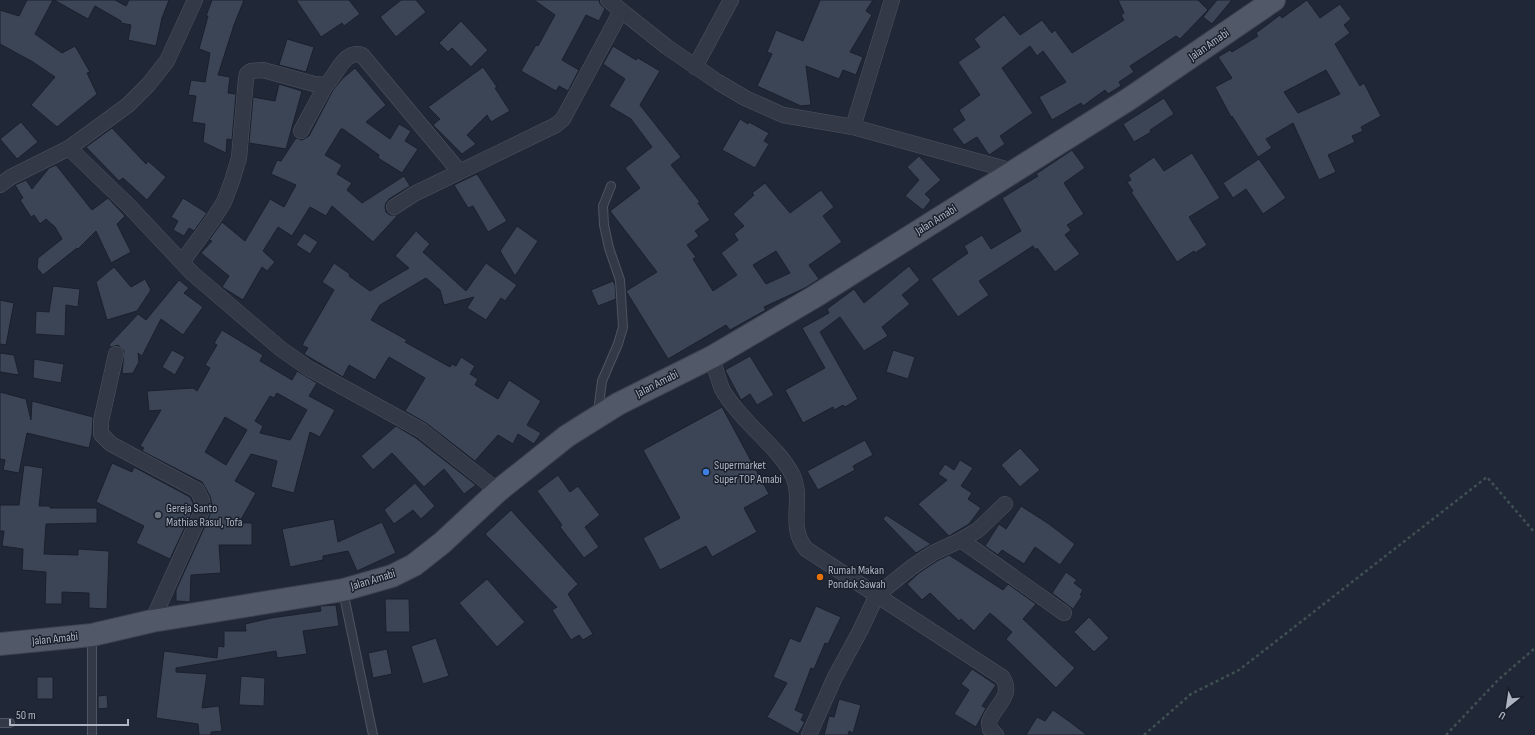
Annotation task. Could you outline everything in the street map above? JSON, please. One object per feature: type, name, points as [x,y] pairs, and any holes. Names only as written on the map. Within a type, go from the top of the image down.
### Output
[{"type":"main road","name":"Jalan Amabi","points":[[0,644],[92,635],[152,621],[343,590],[392,576],[414,565],[442,543],[498,491],[582,426],[618,404],[712,357],[814,297],[1164,77],[1274,0]]},
{"type":"street","points":[[0,185],[11,177],[69,148],[128,104],[148,85],[167,61],[195,0]]},
{"type":"street","points":[[608,0],[694,67],[745,98],[783,115],[854,127],[1013,171]]},
{"type":"street","points":[[694,67],[731,0]]},
{"type":"street","points":[[854,127],[892,0]]},
{"type":"street","points":[[394,207],[414,194],[458,171],[556,125],[563,119],[569,111],[607,35],[621,11]]},
{"type":"street","points":[[301,131],[326,85],[348,56],[357,54],[362,55],[458,171]]},
{"type":"street","points":[[182,262],[224,202],[232,181],[238,158],[247,74],[251,71],[263,70],[314,84],[326,85]]},
{"type":"street","points":[[69,148],[129,206],[204,283],[281,349],[308,368],[421,430],[498,491]]},
{"type":"street","points":[[116,354],[101,421],[101,434],[111,444],[197,490],[200,494],[203,506],[152,621]]},
{"type":"street","points":[[712,357],[723,390],[743,417],[782,460],[793,476],[797,492],[797,534],[806,549],[1002,677],[1006,682],[1006,695],[989,722],[990,729],[996,735]]},
{"type":"street","points":[[809,735],[835,677],[860,631],[877,595],[912,567],[933,553],[978,530],[1005,504]]},
{"type":"street","points":[[961,540],[1064,613]]},
{"type":"lane","points":[[582,426],[618,344],[623,327],[620,280],[609,248],[604,225],[603,206],[611,186]]},
{"type":"lane","points":[[343,590],[373,735]]},
{"type":"lane","points":[[92,635],[92,735]]},
{"type":"lane","points":[[0,723],[10,724]]},
{"type":"path","points":[[1144,735],[1191,694],[1239,670],[1487,477],[1535,533]]},
{"type":"path","points":[[1446,735],[1498,680],[1535,648]]},
{"type":"building","points":[[27,0],[53,0],[35,34],[62,53],[75,46],[90,72],[87,73],[97,94],[57,127],[31,105],[55,77],[33,62],[0,44],[0,10],[19,16]]},
{"type":"building","points":[[54,0],[115,0],[126,6],[129,0],[169,0],[162,18],[156,46],[128,40],[131,25],[121,23],[121,21],[95,6],[88,19]]},
{"type":"building","points":[[212,0],[244,0],[234,25],[218,75],[230,77],[228,93],[236,94],[232,140],[227,139],[226,153],[203,142],[205,124],[192,122],[196,96],[188,95],[191,80],[205,82],[210,53],[199,49],[208,16],[206,16]]},
{"type":"building","points":[[296,0],[349,0],[360,14],[344,26],[342,23],[321,37]]},
{"type":"building","points":[[401,0],[416,0],[426,12],[396,37],[380,17]]},
{"type":"building","points":[[534,0],[599,0],[600,4],[605,9],[599,21],[586,15],[562,60],[579,70],[568,91],[559,86],[556,91],[521,71],[536,45],[538,46],[555,15]]},
{"type":"building","points":[[820,0],[873,0],[866,11],[872,15],[850,52],[863,57],[856,75],[843,70],[839,79],[806,66],[811,105],[801,106],[757,86],[772,54],[767,52],[776,30],[803,41]]},
{"type":"building","points":[[1118,0],[1198,0],[1208,10],[1180,39],[1176,36],[1130,66],[1134,72],[1119,82],[1121,86],[1108,94],[1105,90],[1083,106],[1081,103],[1052,120],[1039,97],[1066,82],[1043,51],[1037,56],[1030,46],[1002,68],[1033,113],[1000,136],[1005,144],[989,155],[977,137],[964,145],[952,129],[965,120],[959,110],[980,95],[958,62],[980,47],[974,39],[1004,15],[1020,35],[1042,20],[1052,33],[1055,30],[1072,53],[1124,20],[1121,15],[1124,13]]},
{"type":"building","points":[[1217,0],[1232,0],[1212,24],[1203,17]]},
{"type":"building","points":[[1307,0],[1320,18],[1340,4],[1351,19],[1344,25],[1350,33],[1335,44],[1360,86],[1364,83],[1381,116],[1361,127],[1363,131],[1352,136],[1355,142],[1328,155],[1336,172],[1319,180],[1293,123],[1266,139],[1272,148],[1258,157],[1232,116],[1231,117],[1215,87],[1232,78],[1218,57],[1230,50],[1232,52],[1258,36],[1256,33],[1280,15],[1282,18]],"holes":[[[1326,70],[1340,94],[1298,113],[1284,92]]]},
{"type":"building","points":[[461,21],[488,50],[471,67],[452,48],[448,52],[439,43]]},
{"type":"building","points":[[287,39],[314,47],[306,72],[279,65]]},
{"type":"building","points":[[613,46],[636,60],[638,58],[660,71],[640,105],[681,157],[671,165],[700,202],[698,203],[710,220],[695,231],[699,236],[687,245],[696,257],[693,259],[713,291],[737,275],[721,253],[738,240],[734,234],[744,226],[733,214],[754,195],[752,193],[765,183],[790,213],[821,190],[834,207],[823,216],[842,242],[809,265],[819,279],[805,288],[764,307],[766,310],[730,330],[726,325],[668,359],[626,291],[657,272],[610,211],[640,188],[625,168],[652,147],[631,119],[609,106],[625,79],[603,64]],"holes":[[[776,251],[790,273],[766,284],[753,265]]]},
{"type":"building","points":[[483,67],[497,87],[495,88],[510,111],[491,122],[487,115],[467,135],[476,144],[462,154],[433,125],[440,119],[428,107]]},
{"type":"building","points":[[355,68],[386,105],[366,122],[390,139],[399,124],[411,131],[405,141],[418,149],[402,173],[378,158],[379,155],[341,129],[325,155],[342,165],[337,174],[352,183],[347,190],[362,203],[404,176],[410,186],[389,199],[385,207],[386,212],[390,215],[398,215],[373,242],[332,206],[326,216],[310,207],[292,236],[278,227],[263,251],[275,262],[267,271],[262,267],[243,300],[222,287],[229,276],[201,253],[212,241],[209,240],[222,222],[245,241],[270,199],[284,207],[296,185],[271,174],[277,160],[281,161],[296,138],[302,140],[309,136],[333,90],[342,79]]},
{"type":"building","points":[[279,84],[302,91],[286,149],[249,143],[253,97],[275,101]]},
{"type":"building","points":[[1164,98],[1174,114],[1150,130],[1151,132],[1134,142],[1123,124]]},
{"type":"building","points":[[740,119],[748,124],[749,122],[769,133],[764,141],[769,144],[755,168],[722,150]]},
{"type":"building","points":[[21,122],[38,142],[17,159],[0,139]]},
{"type":"building","points":[[112,128],[146,164],[148,161],[166,177],[147,200],[123,178],[119,181],[86,147]]},
{"type":"building","points":[[1072,150],[1085,168],[1064,183],[1084,214],[1067,225],[1071,230],[1065,235],[1080,254],[1055,272],[1037,248],[1035,250],[1033,246],[979,281],[989,295],[958,317],[931,279],[968,253],[964,246],[982,235],[991,249],[1021,231],[1002,198],[1038,176],[1036,174]]},
{"type":"building","points":[[1192,153],[1220,198],[1189,217],[1207,245],[1177,262],[1131,192],[1133,191],[1127,182],[1131,180],[1128,175],[1154,157],[1164,171]]},
{"type":"building","points":[[919,156],[941,180],[925,194],[931,200],[923,210],[905,196],[919,180],[907,167]]},
{"type":"building","points":[[1259,159],[1286,198],[1263,214],[1246,189],[1233,198],[1223,183]]},
{"type":"building","points":[[56,165],[92,210],[108,198],[125,216],[117,224],[131,252],[111,263],[96,231],[78,249],[77,248],[43,275],[37,268],[38,258],[62,239],[55,227],[46,219],[40,224],[34,215],[31,217],[20,200],[23,198],[15,185],[26,180],[32,189],[49,168]]},
{"type":"building","points":[[477,174],[507,221],[488,232],[473,206],[468,208],[454,185]]},
{"type":"building","points":[[183,198],[207,213],[194,231],[189,228],[184,236],[173,230],[178,221],[171,217]]},
{"type":"building","points":[[517,226],[538,241],[515,276],[500,251]]},
{"type":"building","points":[[416,231],[430,244],[423,252],[466,291],[486,263],[517,285],[505,301],[501,298],[486,320],[467,308],[474,297],[444,305],[440,290],[426,278],[380,305],[371,320],[407,340],[405,342],[450,367],[452,364],[456,366],[461,357],[475,366],[470,374],[478,379],[475,385],[498,399],[509,380],[541,401],[527,425],[541,433],[534,444],[518,434],[513,444],[498,435],[475,461],[426,423],[405,411],[425,378],[389,357],[375,380],[349,365],[343,377],[304,354],[308,348],[302,345],[334,290],[322,282],[334,263],[370,291],[409,268],[395,256]]},
{"type":"building","points":[[304,233],[318,242],[310,254],[296,245]]},
{"type":"building","points":[[909,266],[920,280],[902,295],[910,304],[882,327],[888,336],[864,351],[840,317],[820,332],[858,399],[845,407],[843,405],[834,410],[833,407],[803,423],[785,390],[825,368],[802,328],[829,313],[827,309],[854,289],[864,303]]},
{"type":"building","points":[[114,267],[131,287],[145,279],[151,290],[137,311],[107,320],[96,282]]},
{"type":"building","points":[[179,280],[189,288],[184,293],[203,307],[183,335],[161,319],[142,356],[138,353],[139,362],[133,373],[122,374],[124,351],[118,345],[111,347],[109,345],[138,314],[146,320]]},
{"type":"building","points":[[613,281],[615,285],[616,299],[598,306],[591,290]]},
{"type":"building","points":[[53,286],[80,289],[78,307],[66,305],[65,336],[35,334],[36,311],[49,312]]},
{"type":"building","points":[[0,300],[14,303],[6,345],[0,344]]},
{"type":"building","points":[[222,330],[263,355],[260,361],[292,380],[297,371],[317,383],[309,396],[335,410],[320,437],[310,432],[294,493],[271,487],[277,461],[251,454],[235,481],[256,493],[239,523],[252,523],[252,545],[219,545],[221,573],[191,575],[190,602],[176,601],[176,590],[209,517],[212,505],[210,496],[202,482],[142,451],[144,448],[140,446],[161,410],[149,411],[147,391],[193,388],[197,391],[210,368],[205,365],[217,345],[214,343]],"holes":[[[277,393],[307,410],[290,440],[260,433],[263,426],[255,421],[270,396],[274,398]],[[225,417],[247,430],[226,465],[205,452]]]},
{"type":"building","points":[[172,350],[185,357],[175,375],[162,367]]},
{"type":"building","points":[[893,350],[915,357],[908,379],[886,372]]},
{"type":"building","points":[[0,353],[14,355],[19,375],[0,372]]},
{"type":"building","points":[[750,356],[774,395],[757,405],[750,394],[741,400],[725,370]]},
{"type":"building","points":[[34,359],[64,364],[61,383],[33,378]]},
{"type":"building","points":[[0,392],[26,399],[31,420],[32,401],[93,417],[92,435],[89,448],[27,433],[19,473],[3,470],[5,460],[0,459]]},
{"type":"building","name":"Supermarket Super TOP Amabi","points":[[722,407],[769,494],[744,508],[757,532],[712,557],[706,546],[660,570],[643,538],[680,518],[643,450]]},
{"type":"building","points":[[396,426],[416,438],[476,485],[464,494],[444,469],[424,487],[392,453],[373,470],[361,456]]},
{"type":"building","points":[[865,440],[873,455],[853,466],[855,470],[818,490],[807,471]]},
{"type":"building","points":[[1020,448],[1040,470],[1020,487],[1001,465]]},
{"type":"building","points":[[960,460],[973,468],[961,486],[972,493],[968,499],[981,508],[969,524],[949,536],[918,504],[947,480],[938,474],[945,464],[954,470]]},
{"type":"building","name":"Gereja Santo Mathias Rasul, Tofa","points":[[112,463],[132,472],[134,467],[190,497],[193,503],[193,510],[170,559],[136,543],[144,526],[96,502]]},
{"type":"building","points":[[24,465],[43,468],[39,506],[50,506],[50,508],[97,508],[97,523],[46,524],[44,554],[78,555],[78,549],[109,551],[107,609],[89,608],[89,593],[62,592],[62,604],[45,604],[46,572],[22,570],[23,549],[2,546],[4,531],[0,531],[0,505],[19,505]]},
{"type":"building","points":[[558,475],[570,492],[578,486],[600,515],[585,527],[599,547],[584,558],[560,527],[562,525],[537,491]]},
{"type":"building","points":[[415,483],[435,506],[421,519],[413,510],[394,524],[384,510]]},
{"type":"building","points":[[1021,506],[1049,524],[1075,544],[1060,565],[1035,547],[1024,564],[1002,550],[998,555],[985,546],[999,524],[1006,529]]},
{"type":"building","points":[[511,510],[578,584],[568,594],[593,634],[583,640],[579,635],[571,640],[552,610],[557,607],[485,534]]},
{"type":"building","points":[[886,515],[931,544],[916,553],[883,519]]},
{"type":"building","points":[[334,519],[338,542],[382,522],[396,553],[357,571],[348,551],[323,556],[323,560],[290,567],[282,529]]},
{"type":"building","points":[[949,555],[1003,590],[1008,584],[1036,604],[1023,619],[1075,668],[1056,688],[1006,639],[1012,632],[990,613],[974,631],[961,619],[959,621],[930,593],[922,600],[907,584],[919,573]]},
{"type":"building","points":[[1066,572],[1077,580],[1074,583],[1083,590],[1080,595],[1082,596],[1073,609],[1052,593]]},
{"type":"building","points":[[487,579],[525,622],[497,647],[459,603]]},
{"type":"building","points":[[385,599],[409,599],[410,632],[386,632]]},
{"type":"building","points":[[336,605],[339,626],[303,631],[307,654],[277,658],[276,651],[176,668],[176,672],[207,674],[202,708],[219,706],[222,731],[211,732],[211,735],[199,735],[198,724],[156,718],[164,651],[217,658],[218,646],[224,647],[224,631],[246,631],[245,624],[271,618],[321,611],[320,606]]},
{"type":"building","points":[[816,606],[841,617],[828,644],[825,643],[814,669],[811,668],[795,710],[804,714],[801,720],[805,722],[798,734],[767,717],[787,683],[773,677],[790,638],[800,642]]},
{"type":"building","points":[[1089,617],[1109,638],[1094,652],[1074,632]]},
{"type":"building","points":[[436,638],[449,676],[423,684],[411,646]]},
{"type":"building","points":[[387,649],[392,674],[373,678],[368,653]]},
{"type":"building","points":[[972,669],[996,685],[982,706],[986,708],[976,727],[954,714],[969,690],[961,684]]},
{"type":"building","points":[[241,676],[265,678],[264,706],[239,705]]},
{"type":"building","points":[[37,677],[53,677],[53,699],[37,699]]},
{"type":"building","points":[[107,695],[108,708],[98,709],[98,696]]},
{"type":"building","points":[[839,699],[861,705],[853,733],[849,731],[848,735],[824,735],[829,716],[834,717]]},
{"type":"building","points":[[1053,710],[1087,735],[1026,735],[1037,717],[1045,721]]},
{"type":"place","name":"Supermarket Super TOP Amabi","points":[[706,472]]},
{"type":"place","name":"Gereja Santo Mathias Rasul, Tofa","points":[[158,515]]},
{"type":"place","name":"Rumah Makan Pondok Sawah","points":[[820,577]]}]
